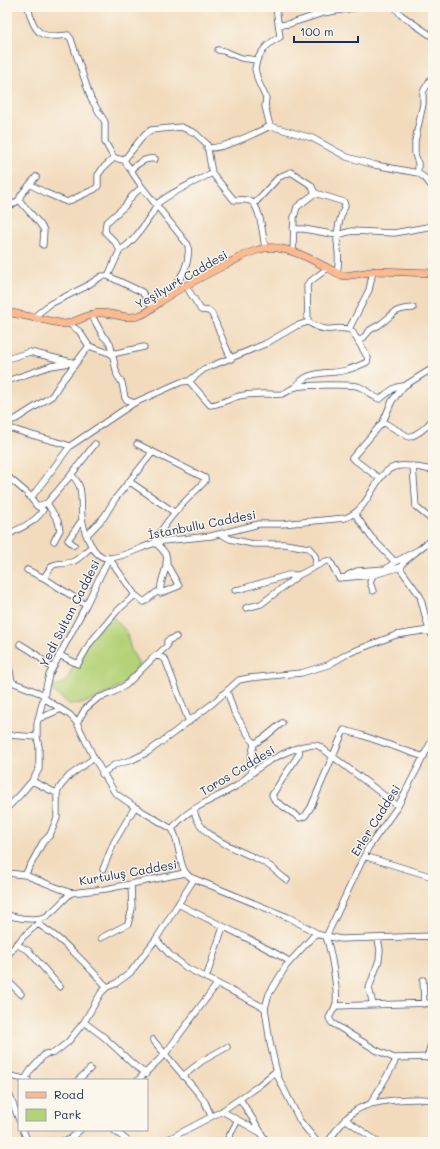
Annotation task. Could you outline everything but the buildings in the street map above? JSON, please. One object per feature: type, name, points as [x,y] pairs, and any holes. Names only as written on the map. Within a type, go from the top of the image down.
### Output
[{"type":"main road","name":"Yeşilyurt Caddesi","points":[[69,324],[91,314],[104,313],[132,318],[142,315],[167,297],[186,286],[246,255],[265,248],[282,248],[337,273],[350,276],[373,271],[433,273]]},
{"type":"main road","points":[[7,312],[69,324]]},
{"type":"street","points":[[28,7],[31,19],[39,33],[54,37],[68,35],[71,39],[91,99],[104,122],[105,142],[114,158],[124,160],[131,169],[142,187],[188,245],[189,252],[184,273],[173,287],[162,296],[153,308],[142,292],[108,276],[102,276],[85,287],[50,304],[34,317]]},
{"type":"street","points":[[270,126],[265,106],[266,98],[258,81],[256,69],[257,60],[262,51],[269,43],[280,37],[276,7]]},
{"type":"street","points":[[279,25],[289,24],[323,13],[359,7]]},
{"type":"street","points":[[395,7],[401,16],[433,37]]},
{"type":"street","points":[[218,50],[241,58],[257,60]]},
{"type":"street","points":[[418,173],[418,163],[415,154],[415,141],[423,104],[423,92],[433,75]]},
{"type":"street","points":[[207,148],[215,148],[254,134],[270,126],[312,138],[347,157],[374,165],[418,173],[425,178],[433,188]]},
{"type":"street","points":[[124,160],[145,134],[156,128],[182,127],[200,137],[207,144],[212,173],[234,200],[250,200],[254,204],[261,221],[265,248]]},
{"type":"street","points":[[31,185],[46,194],[67,202],[95,189],[98,186],[98,175],[114,158]]},
{"type":"street","points":[[131,169],[142,161],[149,158],[154,159]]},
{"type":"street","points":[[254,204],[278,177],[291,172],[311,185],[315,193],[344,202],[345,204],[338,225],[337,235],[339,259],[337,273]]},
{"type":"street","points":[[108,276],[120,250],[126,247],[153,213],[157,205],[173,194],[212,173]]},
{"type":"street","points":[[7,208],[19,200],[21,195],[31,185],[36,177]]},
{"type":"street","points":[[120,250],[115,242],[104,232],[106,223],[125,206],[132,196],[142,187]]},
{"type":"street","points":[[293,252],[294,217],[297,207],[315,193]]},
{"type":"street","points":[[19,200],[44,230],[43,245]]},
{"type":"street","points":[[293,229],[304,229],[337,235],[352,231],[394,233],[433,226]]},
{"type":"street","points":[[308,322],[308,283],[322,274],[327,268]]},
{"type":"street","points":[[349,329],[369,290],[373,271]]},
{"type":"street","points":[[186,286],[201,310],[209,311],[212,314],[231,359]]},
{"type":"street","points":[[358,339],[362,340],[369,331],[397,310],[401,308],[413,308]]},
{"type":"street","points":[[91,314],[103,336],[110,344],[117,375],[122,383],[125,398],[134,403]]},
{"type":"street","points":[[31,498],[70,446],[134,403],[181,382],[190,381],[204,370],[265,344],[296,326],[308,322],[325,330],[349,329],[352,331],[368,358],[367,362],[346,370],[311,375],[299,381],[296,387]]},
{"type":"street","points":[[69,324],[79,331],[89,346],[112,354],[144,348]]},
{"type":"street","points":[[7,381],[51,366],[75,363],[89,346]]},
{"type":"street","points":[[7,358],[30,352],[75,363]]},
{"type":"street","points":[[7,422],[16,419],[52,396],[79,358]]},
{"type":"street","points":[[379,478],[352,458],[383,422],[392,401],[404,386],[433,368]]},
{"type":"street","points":[[190,381],[210,404],[220,404],[236,397],[250,394],[284,394],[296,387],[346,385],[357,386],[365,389],[376,398],[380,399],[394,388],[400,385],[404,386]]},
{"type":"street","points":[[383,422],[409,437],[418,434],[433,420]]},
{"type":"street","points":[[7,427],[25,434],[70,446]]},
{"type":"street","points":[[37,506],[47,503],[95,444]]},
{"type":"street","points":[[137,444],[205,478],[205,481],[174,512],[162,528],[155,542],[166,554],[166,563],[160,588],[161,593]]},
{"type":"street","points":[[87,535],[104,517],[152,452]]},
{"type":"street","points":[[394,562],[371,537],[355,514],[365,503],[379,478],[393,468],[399,466],[413,466],[433,470]]},
{"type":"street","points":[[413,466],[416,507],[433,521]]},
{"type":"street","points":[[71,475],[75,478],[80,488],[82,520],[92,546],[101,556],[109,558],[135,595],[144,602],[157,592],[161,593],[179,586],[166,563]]},
{"type":"street","points":[[7,476],[31,498],[37,506],[43,510],[39,516],[27,525],[7,535]]},
{"type":"street","points":[[130,482],[174,512]]},
{"type":"street","points":[[47,503],[58,522],[60,530],[54,541]]},
{"type":"street","name":"İstanbullu Caddesi","points":[[109,558],[155,542],[221,534],[259,524],[341,519],[355,514]]},
{"type":"street","points":[[74,545],[68,540],[82,520]]},
{"type":"street","points":[[221,534],[230,539],[253,544],[285,544],[309,548],[315,556],[317,562],[314,567]]},
{"type":"street","points":[[315,556],[326,562],[330,561],[339,578],[373,576],[401,567],[404,562],[433,538]]},
{"type":"street","points":[[44,578],[51,566],[56,563],[73,562],[92,546]]},
{"type":"street","points":[[344,577],[357,571],[386,569],[394,562],[420,550]]},
{"type":"street","name":"Yedi Sultan Caddesi","points":[[7,808],[32,781],[39,769],[40,747],[37,737],[38,719],[52,668],[86,605],[109,558]]},
{"type":"street","points":[[246,608],[261,604],[298,575],[326,562]]},
{"type":"street","points":[[401,567],[402,571],[420,596],[429,630],[433,637]]},
{"type":"street","points":[[27,570],[44,578],[86,605]]},
{"type":"street","points":[[235,590],[288,574],[298,575]]},
{"type":"street","points":[[373,576],[370,582],[373,591]]},
{"type":"street","points":[[60,655],[78,664],[90,643],[116,612],[135,595]]},
{"type":"street","points":[[102,774],[114,765],[132,760],[148,752],[189,722],[239,680],[301,673],[328,665],[349,653],[396,635],[429,630]]},
{"type":"street","points":[[77,723],[85,709],[98,698],[112,693],[126,685],[156,654],[157,655],[167,646],[167,641],[176,637]]},
{"type":"street","points":[[20,644],[33,652],[52,668]]},
{"type":"street","points":[[7,655],[10,683],[44,696],[77,723],[102,774],[115,793],[172,829],[185,873],[194,879],[290,918],[316,933],[326,936],[342,939],[433,936]]},
{"type":"street","points":[[157,655],[165,659],[189,722]]},
{"type":"street","points":[[227,691],[234,712],[254,744],[250,762],[252,772]]},
{"type":"street","points":[[38,719],[61,709]]},
{"type":"street","points":[[254,744],[265,737],[282,722]]},
{"type":"street","points":[[300,748],[298,754],[272,795],[275,801],[300,818],[305,816],[311,807],[342,734],[346,730],[424,757]]},
{"type":"street","points":[[7,735],[37,737]]},
{"type":"street","name":"Erler Caddesi","points":[[326,936],[370,844],[398,806],[433,738]]},
{"type":"street","name":"Toros Caddesi","points":[[172,829],[182,817],[237,785],[252,772],[271,760],[309,745],[316,745],[398,806]]},
{"type":"street","points":[[24,875],[43,842],[50,835],[57,818],[57,793],[60,787],[69,776],[94,758]]},
{"type":"street","points":[[32,781],[57,793]]},
{"type":"street","points":[[103,868],[117,836],[135,807]]},
{"type":"street","points":[[194,809],[194,816],[207,833],[266,863],[287,880]]},
{"type":"street","points":[[364,856],[433,878]]},
{"type":"street","name":"Kurtuluş Caddesi","points":[[7,873],[24,875],[71,893],[106,889],[185,873]]},
{"type":"street","points":[[7,1075],[27,1079],[30,1071],[44,1054],[54,1053],[63,1047],[84,1022],[101,993],[107,986],[115,984],[130,973],[156,939],[194,879]]},
{"type":"street","points":[[101,938],[128,924],[132,909],[132,884]]},
{"type":"street","points":[[7,956],[16,944],[71,893]]},
{"type":"street","points":[[178,904],[263,945],[289,962]]},
{"type":"street","points":[[7,915],[19,918],[46,916]]},
{"type":"street","points":[[38,924],[63,942],[89,966],[107,986]]},
{"type":"street","points":[[206,978],[223,927]]},
{"type":"street","points":[[316,933],[289,962],[269,994],[265,1008],[276,1071],[296,1115],[304,1128],[317,1142]]},
{"type":"street","points":[[326,936],[329,944],[335,982],[336,1006],[329,1018],[332,1023],[376,1050],[396,1058],[430,1057],[433,1036]]},
{"type":"street","points":[[156,939],[170,955],[187,968],[265,1008]]},
{"type":"street","points":[[373,1005],[369,988],[379,960],[380,950],[378,939]]},
{"type":"street","points":[[16,944],[29,951],[60,987]]},
{"type":"street","points":[[7,980],[21,994]]},
{"type":"street","points":[[423,980],[424,1004]]},
{"type":"street","points":[[139,1079],[146,1074],[164,1054],[217,984]]},
{"type":"street","points":[[336,1006],[433,1003]]},
{"type":"street","points":[[84,1022],[104,1037],[146,1074]]},
{"type":"street","points":[[153,1040],[199,1094],[205,1102],[211,1116]]},
{"type":"street","points":[[183,1076],[202,1061],[227,1047]]},
{"type":"street","points":[[371,1103],[396,1058]]},
{"type":"street","points":[[79,1079],[90,1069]]},
{"type":"street","points":[[163,1142],[222,1111],[276,1071]]},
{"type":"street","points":[[7,1088],[18,1117]]},
{"type":"street","points":[[240,1099],[267,1142]]},
{"type":"street","points":[[328,1142],[346,1118],[360,1107],[371,1103],[411,1099],[433,1100]]},
{"type":"street","points":[[222,1111],[261,1133]]},
{"type":"street","points":[[346,1118],[378,1142]]},
{"type":"street","points":[[226,1142],[238,1120]]},
{"type":"street","points":[[23,1131],[28,1142]]},
{"type":"street","points":[[57,1142],[71,1141],[79,1131]]},
{"type":"street","points":[[115,1131],[129,1142]]},
{"type":"green space","points":[[111,615],[126,631],[131,650],[139,664],[127,682],[106,694],[84,703],[69,704],[51,689],[66,681],[84,646]]}]
